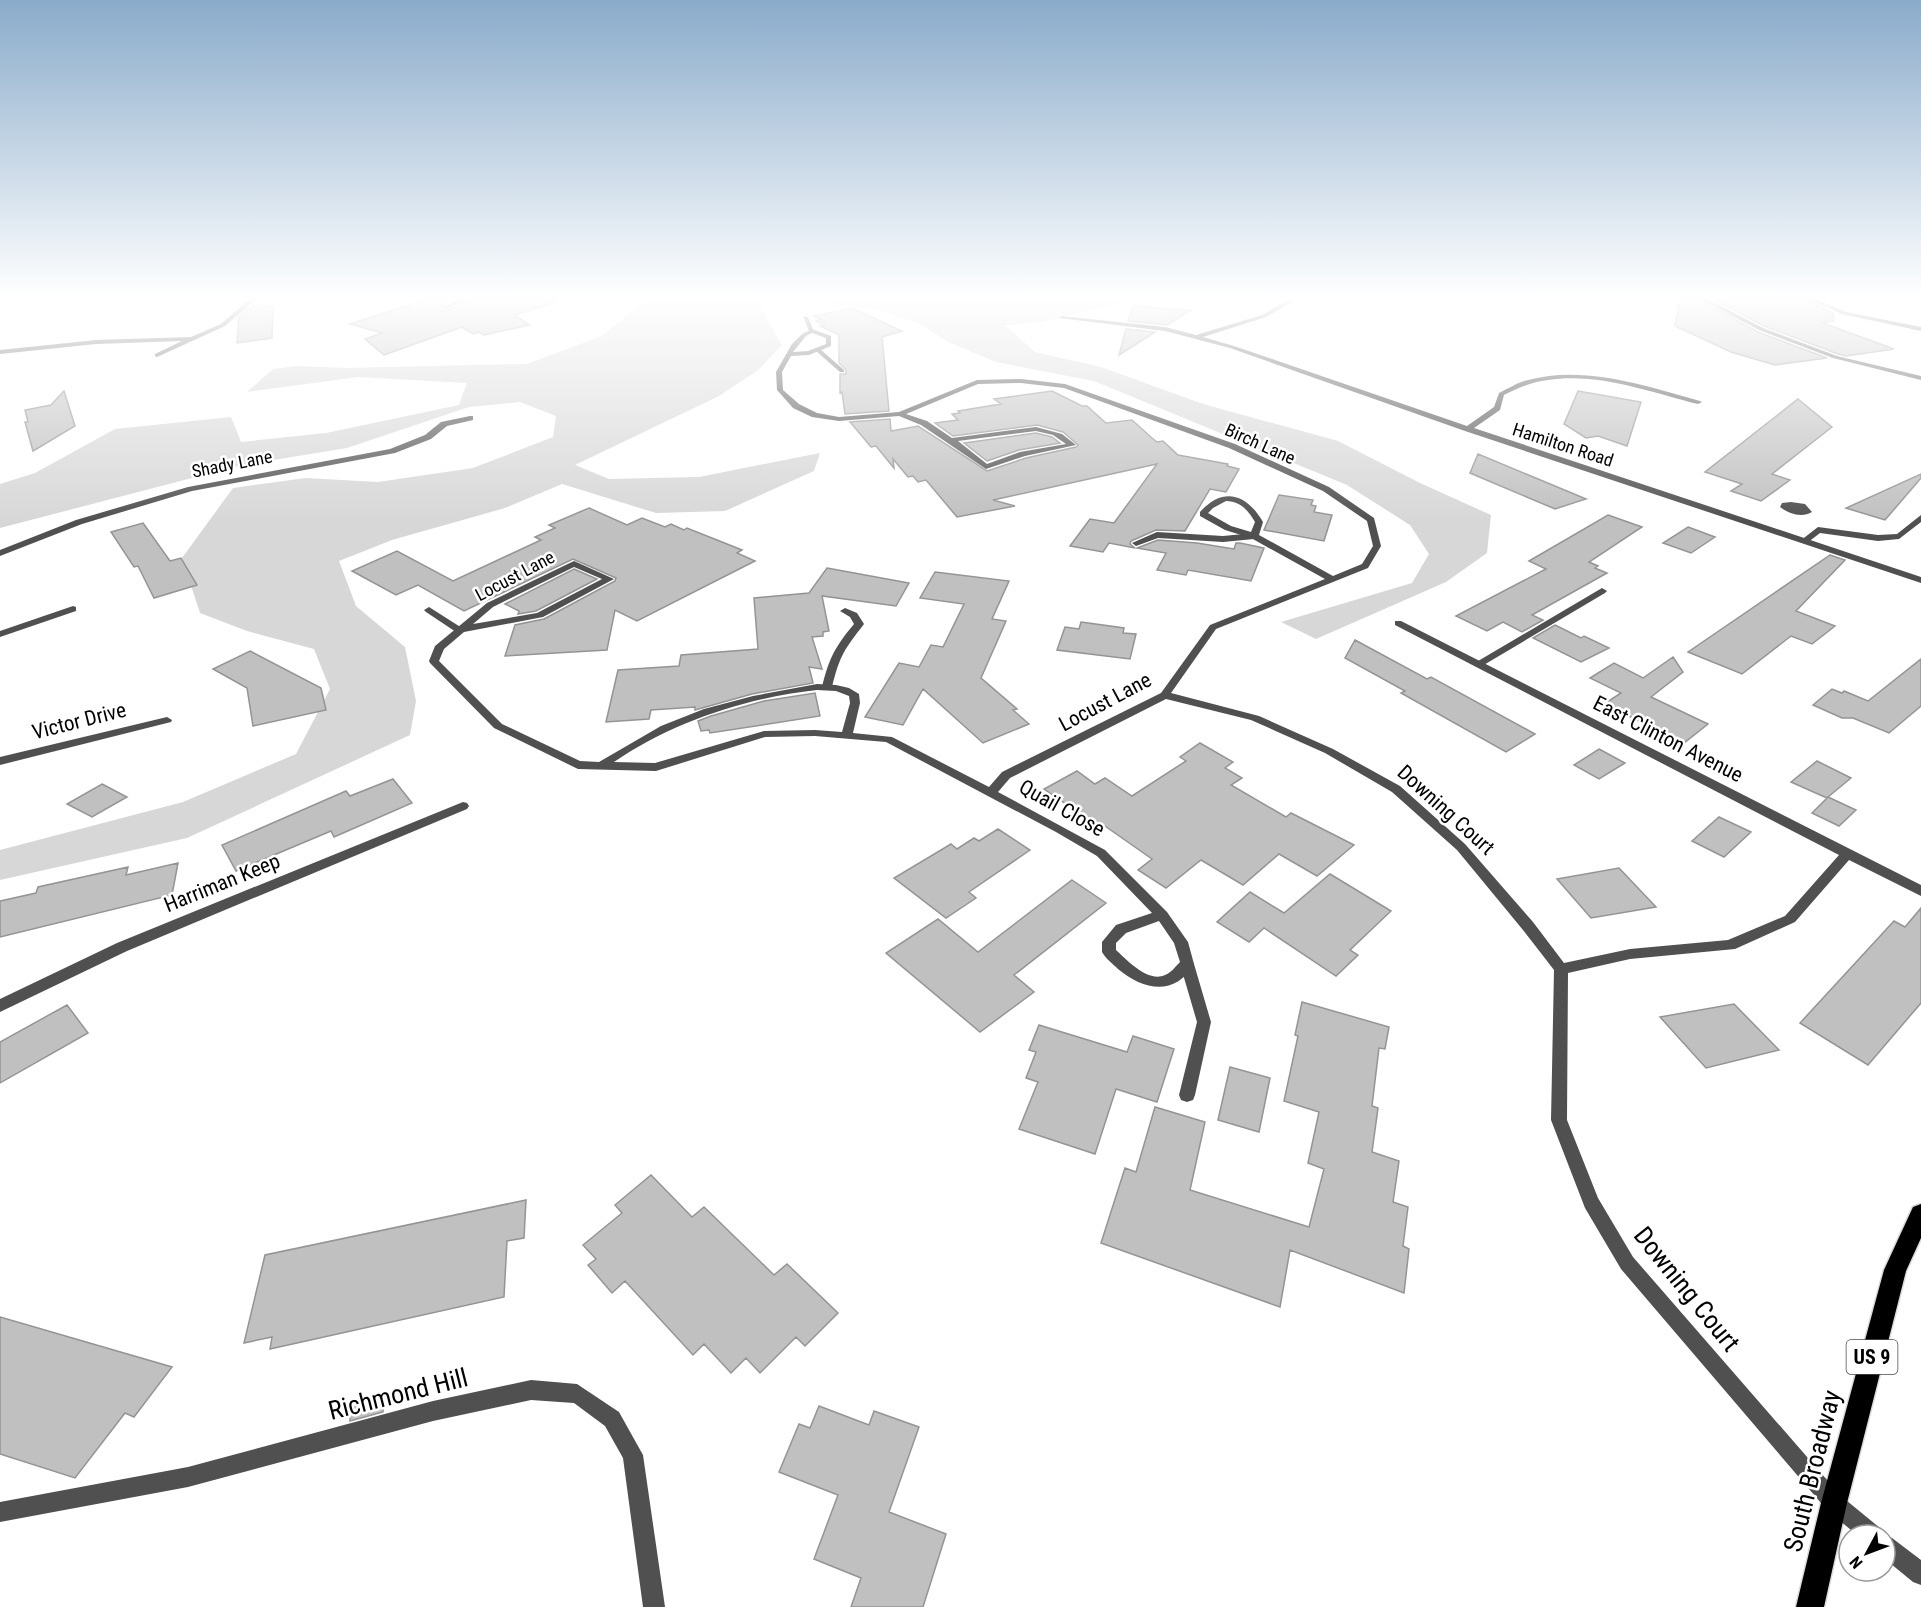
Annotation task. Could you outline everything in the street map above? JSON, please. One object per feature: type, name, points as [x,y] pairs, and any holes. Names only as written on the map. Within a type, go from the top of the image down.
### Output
[{"type":"main road","name":"South Broadway","points":[[1810,1607],[1834,1503],[1895,1270],[1921,1214]]},
{"type":"street","name":"Birch Lane","points":[[778,372],[780,390],[796,406],[815,415],[839,419],[900,414],[977,382],[1021,381],[1065,387],[1232,446],[1326,489],[1371,520],[1377,546],[1365,566]]},
{"type":"street","name":"Hamilton Road","points":[[1304,372],[1921,580]]},
{"type":"street","points":[[1896,372],[1921,378]]},
{"type":"street","points":[[1468,429],[1497,408],[1501,394],[1518,384],[1542,378],[1598,379],[1698,402]]},
{"type":"street","points":[[900,414],[924,423],[986,466],[1023,454],[1071,445],[1065,437],[1054,431],[1036,429],[951,440]]},
{"type":"street","name":"Shady Lane","points":[[0,553],[79,522],[192,489],[392,451],[415,444],[444,424],[470,418]]},
{"type":"street","points":[[1254,536],[1259,522],[1254,510],[1243,501],[1220,499],[1210,505],[1203,514],[1228,528],[1254,536],[1334,580]]},
{"type":"street","points":[[1804,514],[1811,518],[1818,530]]},
{"type":"street","points":[[1804,541],[1818,530],[1878,538],[1899,536],[1921,518]]},
{"type":"street","points":[[1136,543],[1157,535],[1223,539],[1254,536]]},
{"type":"street","name":"Locust Lane","points":[[459,630],[540,615],[609,579],[574,564],[490,605],[459,630],[439,648],[434,661],[498,726],[578,765],[656,766],[764,734],[815,733],[888,739],[991,793],[1006,775],[1165,695],[1213,627],[1365,566]]},
{"type":"street","points":[[1478,664],[1602,591]]},
{"type":"street","points":[[0,634],[73,609]]},
{"type":"street","points":[[429,610],[459,630]]},
{"type":"street","points":[[827,687],[833,661],[859,624],[854,615],[845,611]]},
{"type":"street","name":"East Clinton Avenue","points":[[1398,623],[1921,891]]},
{"type":"street","points":[[602,765],[631,744],[726,704],[811,687],[840,687],[854,694],[855,703],[847,736]]},
{"type":"street","name":"Downing Court","points":[[1165,695],[1255,718],[1329,751],[1396,789],[1461,848],[1528,926],[1561,969],[1559,1120],[1591,1202],[1627,1263],[1834,1503],[1858,1523]]},
{"type":"street","name":"Victor Drive","points":[[0,761],[167,720]]},
{"type":"street","name":"Quail Close","points":[[991,793],[1101,853],[1162,915],[1180,942],[1204,1023],[1187,1095]]},
{"type":"street","name":"Harriman Keep","points":[[0,1006],[122,946],[463,806]]},
{"type":"street","points":[[1561,969],[1630,954],[1730,945],[1790,919],[1848,853]]},
{"type":"street","points":[[1162,915],[1121,929],[1109,942],[1109,952],[1135,975],[1152,981],[1169,980],[1187,964]]},
{"type":"street","name":"Richmond Hill","points":[[0,1512],[188,1477],[433,1411],[520,1392],[531,1390],[577,1394],[612,1419],[633,1455],[654,1607]]},
{"type":"street","points":[[1897,1555],[1921,1574]]},
{"type":"shaded area","points":[[270,372],[755,372],[719,396],[575,465],[609,479],[699,477],[820,453],[814,471],[725,511],[656,513],[562,484],[505,508],[392,540],[339,561],[356,606],[405,647],[416,701],[410,735],[187,838],[0,880],[0,850],[183,802],[296,754],[330,689],[314,649],[247,631],[200,613],[182,558],[233,488],[306,478],[378,482],[473,468],[553,437],[556,416],[520,402],[469,407],[347,448],[238,466],[0,528],[0,484],[35,473],[115,429],[231,417],[241,442],[326,433],[459,405],[467,383],[358,377],[247,392]]},
{"type":"shaded area","points":[[1048,372],[1115,372],[1203,404],[1338,441],[1420,483],[1491,515],[1487,553],[1446,582],[1316,639],[1281,622],[1412,583],[1429,554],[1410,525],[1347,485],[1094,381]]},
{"type":"building","points":[[846,372],[885,372],[889,411],[845,414],[842,392],[840,393],[840,374],[846,374]]},
{"type":"building","points":[[64,391],[75,426],[33,451],[25,422],[28,422],[25,410],[51,405]]},
{"type":"building","points":[[1052,391],[1082,406],[1087,406],[1106,423],[1132,420],[1157,442],[1163,441],[1178,455],[1228,464],[1227,466],[1239,469],[1226,492],[1210,489],[1185,531],[1156,530],[1131,541],[1130,544],[1135,548],[1109,543],[1103,552],[1070,546],[1090,519],[1114,523],[1157,464],[993,500],[1015,506],[957,517],[926,480],[918,482],[913,476],[908,477],[893,459],[894,468],[876,446],[871,447],[850,422],[890,419],[891,431],[918,426],[987,471],[1078,445],[1063,432],[1037,425],[953,436],[935,423],[958,420],[952,414],[960,413],[958,411],[1001,404],[994,399]]},
{"type":"building","points":[[1578,391],[1641,402],[1627,446],[1598,436],[1586,438],[1564,424]]},
{"type":"building","points":[[1798,399],[1832,427],[1772,474],[1790,480],[1761,501],[1731,491],[1742,484],[1705,472]]},
{"type":"building","points":[[1036,433],[1052,437],[1060,443],[1019,450],[987,461],[964,443]]},
{"type":"building","points":[[1478,454],[1586,499],[1555,509],[1470,473]]},
{"type":"building","points":[[1921,474],[1921,478],[1885,520],[1846,508]]},
{"type":"building","points":[[1279,495],[1313,500],[1311,505],[1316,506],[1314,512],[1332,515],[1324,541],[1264,530]]},
{"type":"building","points":[[589,508],[627,525],[642,518],[665,527],[671,524],[684,530],[687,528],[742,550],[737,553],[755,561],[637,621],[615,610],[607,650],[505,656],[515,625],[544,619],[615,581],[616,578],[573,559],[464,611],[418,585],[396,595],[352,571],[397,551],[453,581],[541,540],[535,537],[555,528],[549,525]]},
{"type":"building","points":[[1608,515],[1642,527],[1589,562],[1598,566],[1595,568],[1607,573],[1532,615],[1543,620],[1522,632],[1503,622],[1487,631],[1456,616],[1546,569],[1529,561]]},
{"type":"building","points":[[143,523],[170,561],[181,558],[197,585],[154,598],[138,566],[134,567],[111,532]]},
{"type":"building","points":[[1688,527],[1715,537],[1691,553],[1663,543]]},
{"type":"building","points":[[1158,540],[1234,549],[1236,543],[1264,548],[1251,581],[1188,570],[1186,575],[1157,570],[1166,553],[1137,548]]},
{"type":"building","points":[[1830,555],[1845,560],[1796,611],[1835,626],[1812,644],[1791,636],[1742,674],[1688,652]]},
{"type":"building","points":[[827,568],[909,583],[896,606],[822,596],[829,631],[823,632],[823,636],[812,637],[822,669],[809,667],[813,683],[752,694],[695,710],[695,707],[651,710],[649,719],[606,722],[618,670],[679,666],[681,655],[758,649],[754,598],[809,593]]},
{"type":"building","points":[[574,569],[597,579],[536,611],[518,614],[519,611],[505,604]]},
{"type":"building","points":[[935,572],[1009,581],[992,619],[1006,621],[981,678],[1017,709],[1013,710],[1029,724],[983,743],[923,689],[903,725],[865,717],[899,663],[919,667],[931,645],[943,647],[964,604],[920,598]]},
{"type":"building","points":[[1081,622],[1124,628],[1123,633],[1136,634],[1130,659],[1057,650],[1065,627],[1079,629]]},
{"type":"building","points":[[1555,625],[1609,648],[1581,662],[1533,638]]},
{"type":"building","points":[[1355,640],[1427,679],[1431,677],[1535,734],[1506,752],[1401,693],[1405,691],[1345,658]]},
{"type":"building","points":[[250,651],[321,688],[326,710],[253,726],[247,688],[213,669]]},
{"type":"building","points":[[1673,657],[1683,672],[1651,697],[1708,724],[1684,743],[1604,704],[1621,693],[1590,678],[1614,663],[1643,678]]},
{"type":"building","points":[[1921,659],[1921,706],[1889,733],[1853,718],[1842,718],[1813,705],[1832,689],[1842,693],[1844,691],[1868,701]]},
{"type":"building","points":[[815,693],[820,716],[710,733],[709,730],[701,731],[698,721],[764,701]]},
{"type":"building","points":[[1200,743],[1233,762],[1225,768],[1242,778],[1231,785],[1286,817],[1291,813],[1354,845],[1317,876],[1279,854],[1243,885],[1201,860],[1166,888],[1138,870],[1152,859],[1102,824],[1098,826],[1044,789],[1077,771],[1095,784],[1105,778],[1132,796],[1186,761],[1180,757]]},
{"type":"building","points":[[1599,749],[1625,763],[1599,779],[1574,765]]},
{"type":"building","points":[[1817,761],[1851,778],[1828,797],[1856,810],[1839,826],[1812,813],[1827,798],[1791,782]]},
{"type":"building","points":[[393,779],[412,803],[334,837],[331,831],[236,871],[222,845],[346,791],[350,796]]},
{"type":"building","points":[[102,784],[127,797],[92,817],[67,804]]},
{"type":"building","points":[[1719,817],[1751,832],[1724,857],[1692,841]]},
{"type":"building","points":[[998,829],[1030,850],[969,892],[976,898],[946,918],[894,878],[951,844],[957,849],[974,838],[979,841]]},
{"type":"building","points":[[178,863],[172,895],[0,937],[0,901],[36,893],[38,887],[128,867],[126,875]]},
{"type":"building","points":[[1619,868],[1656,907],[1591,918],[1557,879]]},
{"type":"building","points":[[1330,874],[1391,911],[1350,950],[1358,955],[1336,976],[1264,928],[1249,942],[1217,922],[1250,892],[1284,913]]},
{"type":"building","points":[[1072,880],[1106,903],[1014,975],[1034,992],[980,1032],[886,953],[938,919],[978,952]]},
{"type":"building","points":[[1921,908],[1921,1003],[1868,1065],[1800,1023],[1894,921],[1905,927]]},
{"type":"building","points":[[1302,1002],[1389,1027],[1385,1049],[1379,1048],[1372,1106],[1378,1108],[1372,1152],[1399,1161],[1393,1202],[1408,1207],[1403,1246],[1409,1249],[1404,1293],[1290,1250],[1280,1307],[1101,1243],[1125,1168],[1136,1172],[1155,1107],[1205,1122],[1190,1190],[1309,1227],[1324,1169],[1308,1163],[1319,1112],[1284,1101],[1298,1036],[1295,1035]]},
{"type":"building","points":[[1734,1004],[1779,1050],[1706,1068],[1660,1017]]},
{"type":"building","points":[[67,1005],[88,1033],[0,1083],[0,1042]]},
{"type":"building","points":[[1039,1025],[1127,1052],[1133,1036],[1174,1049],[1157,1102],[1116,1089],[1095,1154],[1019,1129],[1038,1082],[1026,1078],[1036,1052],[1029,1050]]},
{"type":"building","points":[[1230,1067],[1270,1078],[1259,1132],[1218,1120]]},
{"type":"building","points":[[651,1175],[692,1217],[704,1207],[774,1275],[787,1264],[838,1313],[805,1346],[796,1337],[760,1373],[746,1358],[731,1373],[704,1344],[693,1355],[625,1281],[612,1293],[588,1265],[596,1259],[583,1245],[622,1213],[615,1205]]},
{"type":"building","points":[[526,1200],[524,1238],[507,1241],[504,1297],[270,1349],[272,1337],[244,1343],[265,1255]]},
{"type":"building","points":[[0,1317],[172,1367],[134,1417],[125,1413],[75,1478],[0,1454]]},
{"type":"building","points":[[372,1397],[383,1403],[383,1412],[350,1421],[350,1414],[357,1404]]},
{"type":"building","points":[[819,1406],[869,1425],[874,1411],[919,1427],[889,1512],[946,1534],[923,1607],[851,1607],[861,1578],[814,1559],[838,1495],[779,1472],[799,1424],[810,1428]]}]
